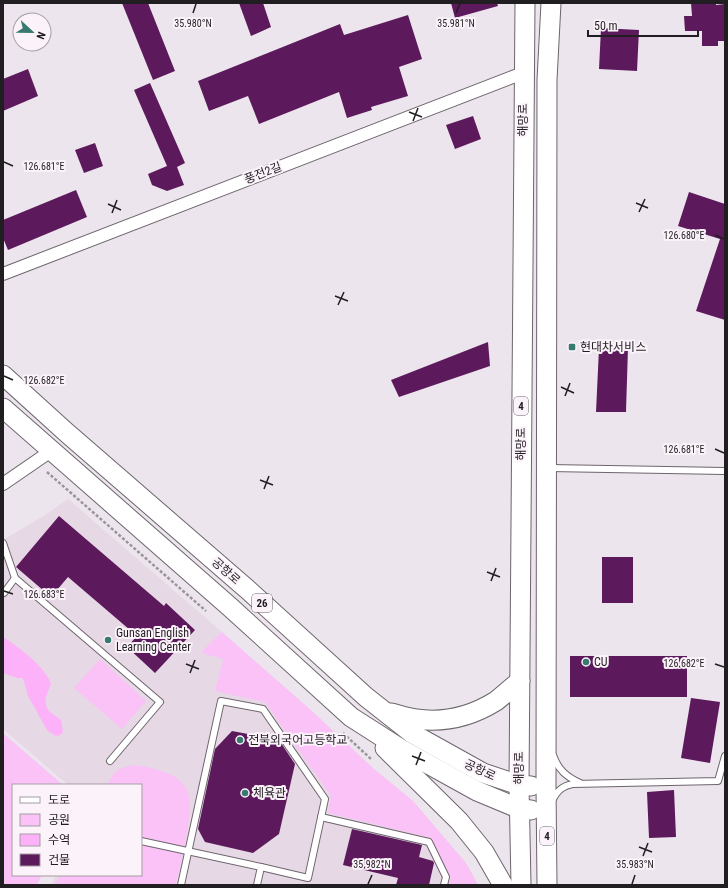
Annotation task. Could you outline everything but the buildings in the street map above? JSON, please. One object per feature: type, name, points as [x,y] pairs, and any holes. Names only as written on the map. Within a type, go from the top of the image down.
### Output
[{"type":"main road","name":"해망로","points":[[521,885],[519,785],[523,73],[525,3]]},
{"type":"main road","name":"해망로","points":[[547,885],[547,80],[551,3]]},
{"type":"main road","name":"공항로","points":[[3,375],[73,438],[247,589],[366,697],[413,734],[482,773],[519,785],[546,787]]},
{"type":"main road","name":"공항로","points":[[3,408],[230,607],[345,723],[401,749],[477,791],[520,809],[546,811]]},
{"type":"main road","points":[[383,710],[415,719],[436,720],[456,718],[476,712],[492,703],[520,681]]},
{"type":"main road","name":"26","points":[[345,723],[408,770],[459,821],[484,852],[503,885]]},
{"type":"street","name":"풍전2길","points":[[3,274],[523,73]]},
{"type":"street","points":[[3,484],[51,451]]},
{"type":"lane","points":[[546,468],[725,471]]},
{"type":"lane","points":[[3,543],[15,578],[160,702],[110,761]]},
{"type":"lane","points":[[3,592],[4,593],[15,578]]},
{"type":"lane","points":[[142,841],[188,851],[261,868],[308,878],[325,798],[263,709],[221,700],[188,851],[181,885]]},
{"type":"lane","points":[[546,739],[557,766],[566,776],[582,784]]},
{"type":"lane","points":[[546,811],[554,796],[566,785],[718,781],[725,756]]},
{"type":"lane","points":[[321,817],[429,842],[446,877],[444,885]]},
{"type":"lane","points":[[257,885],[261,868]]},
{"type":"path","points":[[47,472],[209,613]]},
{"type":"path","points":[[345,723],[374,762]]},
{"type":"shaded area","points":[[68,499],[313,712],[374,769],[413,801],[466,863],[478,885],[51,885],[56,876],[142,876],[142,784],[67,784],[3,729],[3,540],[42,517]]},
{"type":"green space","points":[[222,632],[313,712],[374,769],[413,801],[466,863],[478,885],[449,885],[451,878],[431,838],[328,813],[331,796],[265,702],[215,691],[223,659],[202,653],[204,649]]},
{"type":"green space","points":[[100,659],[146,701],[122,729],[74,688]]},
{"type":"green space","points":[[3,733],[62,784],[12,784],[12,876],[42,876],[37,885],[3,885]]},
{"type":"green space","points":[[134,765],[155,769],[177,778],[186,788],[189,796],[189,821],[176,885],[55,885],[60,876],[142,876],[142,784],[108,784],[112,776],[124,767]]},
{"type":"water","points":[[3,637],[23,651],[36,663],[51,683],[46,698],[46,705],[50,712],[61,720],[63,732],[59,736],[54,735],[47,730],[28,696],[22,678],[17,678],[3,673]]},
{"type":"place","name":"현대차서비스","points":[[572,347]]},
{"type":"place","name":"Gunsan English Learning Center","points":[[108,640]]},
{"type":"place","name":"CU","points":[[586,662]]},
{"type":"place","name":"전북외국어고등학교","points":[[240,740]]},
{"type":"place","name":"체육관","points":[[245,793]]}]
